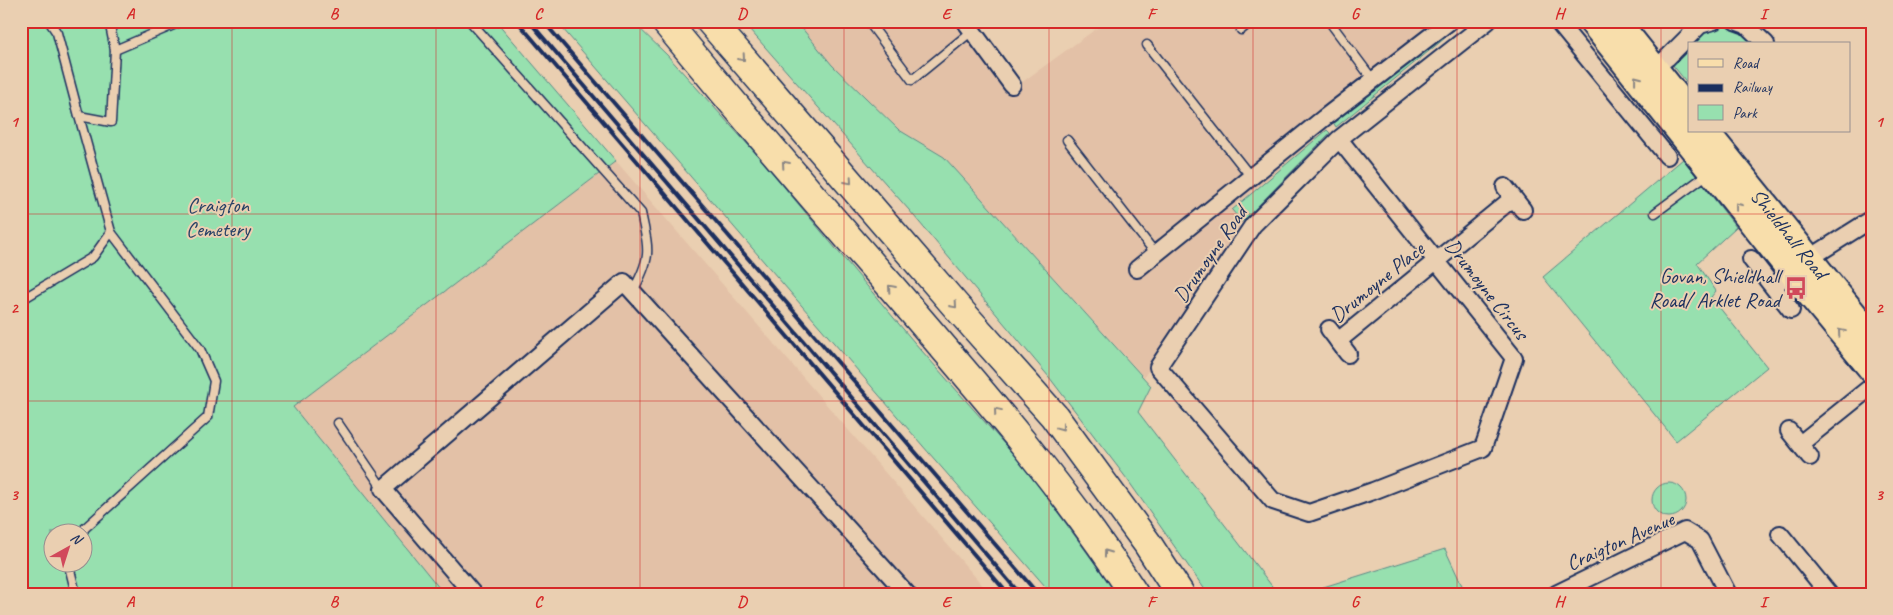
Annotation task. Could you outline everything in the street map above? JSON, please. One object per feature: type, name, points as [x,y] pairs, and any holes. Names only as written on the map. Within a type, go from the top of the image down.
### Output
[{"type":"highway","points":[[648,21],[733,103]]},
{"type":"highway","points":[[665,21],[1022,440],[1072,504],[1134,594]]},
{"type":"highway","points":[[710,21],[954,305],[1054,416],[1147,543],[1180,594]]},
{"type":"main road","name":"Shieldhall Road","points":[[1591,21],[1791,272],[1872,370]]},
{"type":"main road","points":[[1617,21],[1688,110]]},
{"type":"main road","name":"Shieldhall Road","points":[[1710,133],[1791,272],[1872,336]]},
{"type":"street","name":"Drumoyne Road","points":[[1137,269],[1373,80],[1450,21]]},
{"type":"street","name":"Drumoyne Road","points":[[1273,501],[1158,367],[1253,225],[1339,139],[1488,21]]},
{"type":"street","points":[[1557,21],[1667,156]]},
{"type":"street","points":[[1654,68],[1667,58],[1700,25],[1714,21]]},
{"type":"street","points":[[1735,21],[1746,25],[1764,42]]},
{"type":"street","points":[[968,26],[1012,85]]},
{"type":"street","name":"Drumoyne Circus","points":[[1273,501],[1309,513],[1373,491],[1483,448],[1514,358],[1339,139]]},
{"type":"street","name":"Drumoyne Place","points":[[1348,354],[1333,335],[1437,260],[1514,199]]},
{"type":"street","points":[[1791,272],[1872,220]]},
{"type":"street","points":[[1751,259],[1791,272]]},
{"type":"street","points":[[1791,272],[1791,310]]},
{"type":"street","points":[[473,594],[383,489],[624,282],[907,594]]},
{"type":"street","points":[[1789,431],[1805,451],[1872,386]]},
{"type":"street","name":"Craigton Avenue","points":[[1556,594],[1685,530],[1700,540],[1728,594]]},
{"type":"street","points":[[1790,539],[1829,594]]},
{"type":"lane","points":[[49,21],[57,33],[111,232],[200,349],[214,381],[208,417],[92,522]]},
{"type":"lane","points":[[79,116],[111,122],[115,50],[109,21]]},
{"type":"lane","points":[[115,50],[183,21]]},
{"type":"lane","points":[[470,21],[641,213],[648,249],[645,268],[633,291]]},
{"type":"lane","points":[[868,21],[912,80],[968,26]]},
{"type":"lane","points":[[1241,30],[1252,21]]},
{"type":"lane","points":[[1328,21],[1373,80]]},
{"type":"lane","points":[[1147,45],[1252,176]]},
{"type":"lane","points":[[1067,140],[1156,254]]},
{"type":"lane","points":[[1655,212],[1711,172]]},
{"type":"lane","points":[[21,300],[93,257],[111,232]]},
{"type":"lane","points":[[338,423],[383,489]]},
{"type":"lane","points":[[70,572],[76,594]]},
{"type":"shaded area","points":[[796,21],[960,21],[1014,88],[1107,21],[1441,21],[1445,38],[1443,35],[1333,122],[1327,130],[1232,209],[1242,222],[1144,377],[944,157],[899,130],[832,65]]},
{"type":"shaded area","points":[[616,161],[990,594],[444,594],[293,407]]},
{"type":"green space","name":"Craigton Cemetery","points":[[21,21],[496,21],[616,161],[293,407],[444,594],[21,594]]},
{"type":"green space","points":[[556,21],[632,21],[667,55],[759,157],[914,342],[1028,471],[1117,594],[1052,594]]},
{"type":"green space","points":[[742,21],[796,21],[832,65],[899,130],[944,157],[1151,386],[1138,412],[1278,594],[1208,594],[1127,479],[1049,377],[909,210]]},
{"type":"green space","points":[[1714,21],[1735,21],[1763,42],[1688,42],[1688,84],[1667,58]]},
{"type":"green space","points":[[1442,35],[1445,38],[1336,127],[1333,122]]},
{"type":"green space","points":[[1327,130],[1330,133],[1242,222],[1232,210]]},
{"type":"green space","points":[[1683,159],[1736,227],[1697,263],[1716,291],[1711,297],[1767,367],[1676,441],[1543,277]]},
{"type":"green space","points":[[1669,483],[1676,484],[1681,488],[1685,493],[1685,507],[1681,512],[1676,516],[1669,517],[1662,516],[1657,512],[1653,507],[1652,500],[1653,493],[1657,488],[1662,484]]},
{"type":"green space","points":[[1445,549],[1466,594],[1301,594]]},
{"type":"railway","points":[[517,21],[1008,594]]},
{"type":"railway","points":[[529,21],[1020,594]]},
{"type":"railway","points":[[543,21],[1038,594]]},
{"type":"place","name":"Govan, Shieldhall Road/ Arklet Road","points":[[1796,288]]}]
